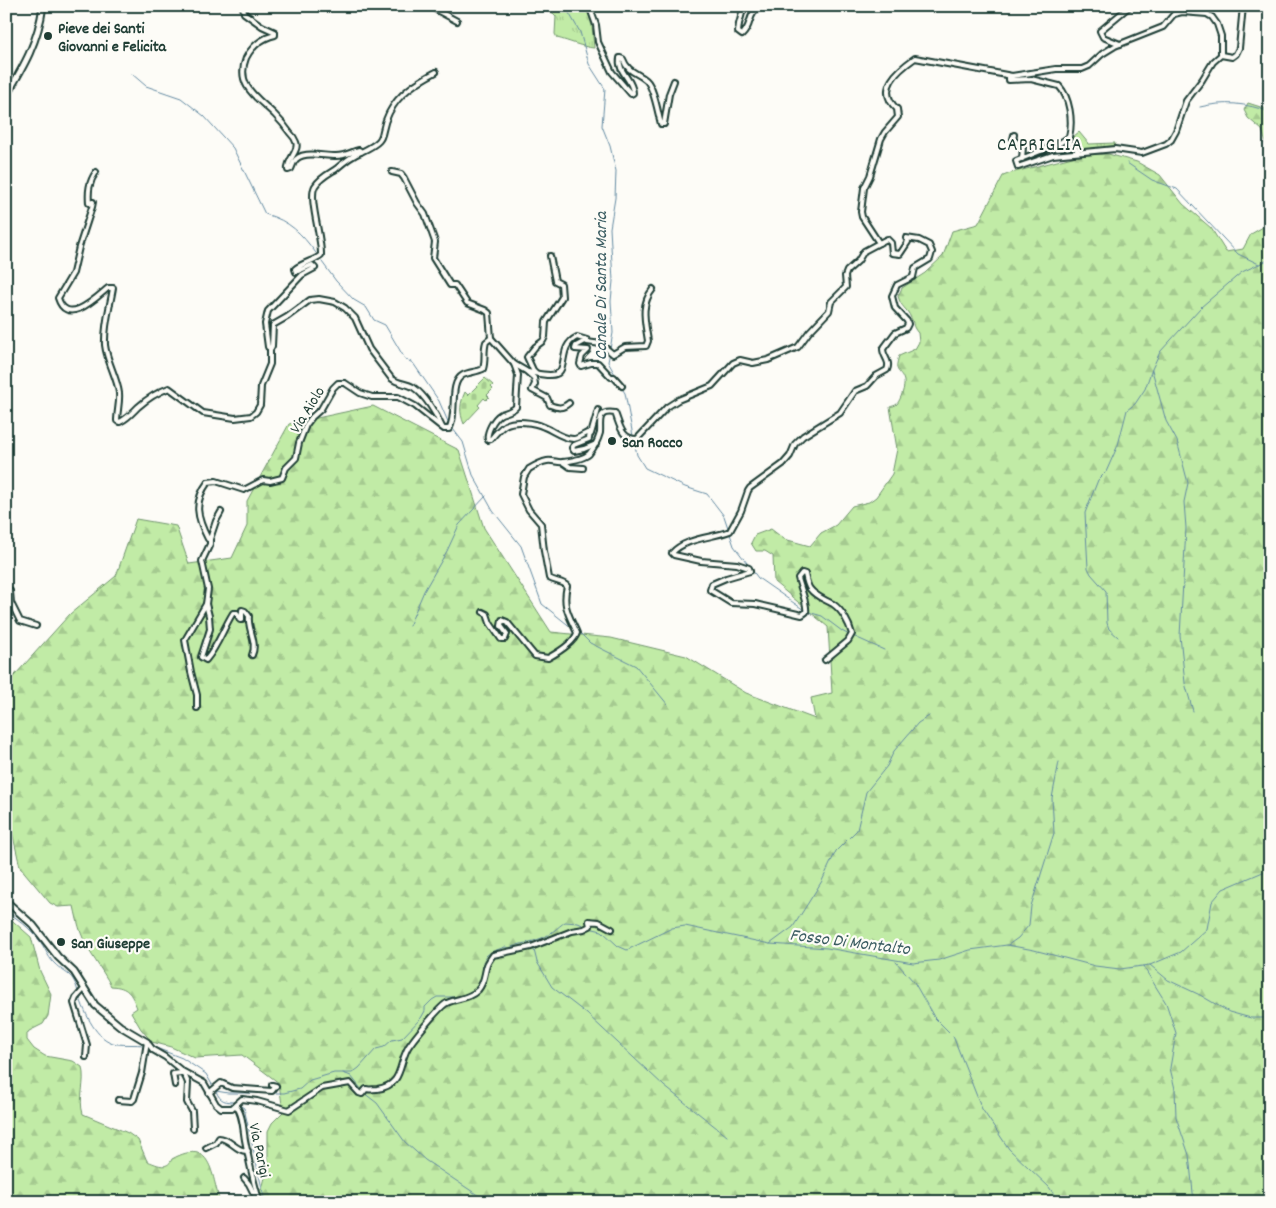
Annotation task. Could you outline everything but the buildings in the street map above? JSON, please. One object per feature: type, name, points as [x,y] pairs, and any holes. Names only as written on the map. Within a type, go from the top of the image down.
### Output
[{"type":"street","points":[[6,96],[26,63],[33,47],[40,28],[43,6]]},
{"type":"street","points":[[243,6],[244,13],[262,26],[276,32],[275,35],[268,36],[250,51],[244,66],[243,76],[250,91],[277,116],[296,141],[296,147],[287,165],[288,170],[291,170],[294,162],[301,157],[313,155],[337,156],[359,150],[361,152]]},
{"type":"street","points":[[428,6],[457,20]]},
{"type":"street","points":[[592,6],[591,11],[596,25],[597,40],[612,72],[631,94],[633,93],[632,86],[621,69],[619,64],[620,58],[636,75],[647,81],[658,107],[661,124],[664,124],[669,94],[674,81]]},
{"type":"street","points":[[744,6],[738,32],[742,35],[756,9],[764,6]]},
{"type":"street","points":[[1120,44],[1103,38],[1100,32],[1130,6]]},
{"type":"street","points":[[1221,55],[1232,57],[1238,50],[1243,6]]},
{"type":"street","points":[[879,243],[862,217],[861,201],[881,139],[898,117],[897,109],[888,93],[888,85],[895,74],[915,58],[1012,76],[1056,69],[1085,68],[1102,54],[1120,44],[1163,27],[1176,13],[1207,14],[1211,16],[1217,24],[1221,41],[1221,55],[1213,62],[1186,101],[1171,140],[1166,144],[1142,153],[1115,149],[1079,152],[1053,155],[1018,167],[1016,161],[1058,144],[1068,137]]},
{"type":"street","points":[[96,172],[91,179],[88,195],[89,203],[92,202],[92,206],[79,248],[74,273],[58,298],[64,308],[77,310],[85,307],[108,288],[113,288],[106,324],[105,344],[107,357],[117,383],[119,396],[117,420],[120,422],[127,418],[153,396],[169,388],[203,413],[240,418],[250,416],[256,412],[260,405],[261,386],[270,364],[266,324],[268,311],[302,275],[315,268],[312,265],[296,272],[295,269],[321,255],[318,224],[312,195],[314,186],[353,155],[375,145],[381,140],[389,112],[404,92],[415,83],[436,72]]},
{"type":"street","points":[[1012,76],[1009,77],[1009,80],[1031,79],[1059,86],[1068,98],[1070,126],[1068,140],[1079,152]]},
{"type":"street","points":[[1014,135],[1013,139],[1023,147],[1022,159]]},
{"type":"street","points":[[392,172],[397,172],[404,178],[417,204],[425,214],[436,242],[433,258],[450,285],[455,285],[467,303],[489,313],[491,338],[514,364],[528,372],[555,375],[560,372],[566,348],[577,337],[587,342],[600,344],[612,354],[628,346],[646,346],[648,340],[644,310],[646,299],[653,289]]},
{"type":"street","points":[[483,612],[487,614],[490,623],[501,638],[505,638],[507,634],[501,626],[502,620],[507,622],[535,656],[548,658],[576,637],[577,633],[564,601],[567,586],[549,578],[541,524],[529,510],[521,494],[524,477],[529,468],[548,461],[564,462],[585,457],[596,444],[600,430],[599,420],[606,414],[615,413],[624,434],[637,439],[667,407],[678,400],[712,386],[733,362],[740,360],[753,363],[768,360],[798,347],[829,311],[832,302],[846,287],[845,276],[847,271],[858,261],[864,251],[887,239],[891,243],[892,253],[900,254],[908,242],[906,238],[910,237],[929,244],[932,252],[930,259],[915,268],[913,277],[900,282],[894,289],[892,302],[908,324],[906,328],[895,333],[883,349],[888,362],[887,370],[876,376],[867,386],[855,391],[840,413],[803,436],[795,444],[790,456],[783,464],[748,491],[741,512],[730,531],[690,542],[674,550],[673,554],[701,561],[737,564],[749,568],[750,571],[747,573],[731,576],[712,584],[710,590],[731,602],[755,604],[790,614],[802,615],[806,612],[807,606],[801,595],[798,578],[802,573],[805,574],[808,587],[818,597],[840,610],[852,634],[848,641],[825,660]]},
{"type":"street","points":[[536,373],[527,357],[543,341],[546,322],[562,297],[561,284],[555,281],[550,256]]},
{"type":"street","points":[[270,349],[275,323],[287,317],[310,300],[319,299],[335,302],[345,308],[355,318],[370,349],[391,378],[412,386],[423,396],[442,427],[449,429],[452,425],[456,384],[463,375],[483,369],[485,360],[484,346],[491,338]]},
{"type":"street","points":[[587,342],[576,346],[575,349],[588,350],[580,359],[580,364],[582,366],[598,363],[611,377],[618,380],[622,386]]},
{"type":"street","points":[[514,364],[518,375],[516,407],[498,416],[487,434],[488,440],[506,424],[511,423],[540,425],[567,438],[576,439],[588,432],[591,434]]},
{"type":"street","points":[[528,372],[535,381],[532,390],[548,398],[550,404],[561,408],[569,403]]},
{"type":"street","name":"Via Aiolo","points":[[210,539],[203,530],[198,507],[200,494],[208,482],[216,481],[244,490],[264,480],[270,481],[282,478],[286,468],[296,458],[306,425],[321,409],[338,383],[345,382],[360,393],[372,397],[398,397],[415,406],[442,427]]},
{"type":"street","points":[[596,444],[580,451],[572,450],[574,445],[590,439],[598,410]]},
{"type":"street","points":[[564,462],[570,467],[583,468]]},
{"type":"street","points":[[221,512],[202,561],[208,589],[206,604],[210,629],[201,658],[206,660],[209,657],[233,613],[236,613],[242,620],[242,610],[245,610],[249,616],[247,624],[251,631],[254,646],[252,655]]},
{"type":"street","points":[[6,586],[10,591],[11,603],[20,621],[36,626]]},
{"type":"street","points":[[197,708],[197,695],[185,640],[206,604]]},
{"type":"street","points":[[6,901],[33,925],[58,957],[74,972],[82,991],[96,1005],[129,1032],[147,1042],[153,1050],[166,1057],[185,1076],[188,1083],[187,1102],[192,1112],[193,1128]]},
{"type":"street","points":[[175,1085],[173,1074],[181,1072],[204,1084],[216,1104],[221,1108],[232,1108],[242,1100],[254,1101],[288,1110],[322,1088],[350,1083],[360,1094],[368,1089],[388,1087],[399,1071],[410,1044],[439,1008],[446,1003],[468,998],[477,991],[486,975],[487,964],[493,955],[531,947],[572,931],[588,927],[589,921],[594,920],[612,929]]},
{"type":"street","points":[[82,991],[76,998],[74,1007],[87,1045],[86,1057]]},
{"type":"street","points":[[118,1100],[132,1101],[134,1099],[142,1073],[147,1042]]},
{"type":"street","points":[[210,1092],[221,1083],[232,1088],[272,1090],[276,1087],[272,1085]]},
{"type":"street","name":"Via Parigi","points":[[237,1104],[260,1201]]},
{"type":"street","points":[[206,1148],[216,1143],[220,1138],[224,1138],[239,1150],[245,1152],[248,1150]]},
{"type":"street","name":"Via Parigi","points":[[244,1178],[257,1200],[260,1201]]},
{"type":"green space","points":[[545,6],[586,6],[592,26],[594,48],[557,38],[555,34],[556,16],[545,10]]},
{"type":"green space","points":[[1248,103],[1270,110],[1270,157],[1262,130],[1248,118],[1244,110]]},
{"type":"green space","points":[[1079,132],[1089,144],[1115,143],[1113,148],[1080,151],[1069,140]]},
{"type":"green space","points":[[1108,154],[1137,162],[1160,175],[1183,204],[1211,228],[1226,252],[1243,249],[1251,234],[1270,223],[1270,1202],[241,1202],[262,1189],[268,1166],[268,1131],[272,1123],[283,1112],[279,1083],[242,1055],[195,1058],[171,1047],[152,1042],[141,1029],[131,1012],[137,1008],[131,995],[125,989],[111,986],[87,947],[80,930],[74,906],[58,907],[50,903],[20,867],[6,805],[6,685],[70,614],[116,576],[136,519],[176,526],[189,564],[232,558],[247,526],[247,501],[289,424],[373,406],[459,450],[484,528],[551,632],[611,638],[686,656],[746,693],[815,719],[811,698],[832,693],[828,627],[774,582],[773,556],[765,551],[756,551],[751,543],[755,535],[771,529],[784,539],[810,546],[821,533],[836,525],[852,506],[869,502],[876,497],[892,474],[897,449],[890,407],[898,402],[904,381],[897,369],[897,362],[899,356],[915,349],[919,342],[918,333],[898,296],[902,288],[925,273],[943,256],[952,231],[978,224],[1003,176],[1080,155]]},
{"type":"green space","points":[[485,378],[493,385],[491,387],[493,389],[487,395],[489,397],[486,400],[484,398],[478,405],[480,407],[464,424],[461,408],[465,392],[468,395]]},
{"type":"green space","points":[[6,915],[31,937],[40,971],[51,994],[48,1016],[43,1024],[29,1031],[27,1040],[34,1049],[45,1056],[73,1061],[82,1067],[81,1102],[83,1114],[128,1133],[138,1140],[147,1161],[164,1166],[170,1163],[172,1159],[185,1153],[195,1153],[202,1156],[208,1162],[220,1202],[6,1202]]},
{"type":"waterway","name":"Canale Di Santa Maria","points":[[565,6],[580,32],[589,64],[605,89],[602,126],[610,146],[616,171],[615,198],[610,228],[613,281],[611,301],[613,333],[610,349]]},
{"type":"waterway","points":[[132,74],[146,86],[181,98],[204,116],[233,148],[265,214],[288,224],[305,239],[316,253]]},
{"type":"waterway","points":[[1200,107],[1235,104],[1270,112]]},
{"type":"waterway","points":[[1127,163],[1152,180],[1177,189],[1238,254],[1259,264]]},
{"type":"waterway","points":[[1118,637],[1109,629],[1107,623],[1106,591],[1088,568],[1085,513],[1098,480],[1106,472],[1118,445],[1127,410],[1135,404],[1145,389],[1160,352],[1201,307],[1242,272],[1270,259]]},
{"type":"waterway","points":[[322,262],[336,281],[354,300],[366,307],[374,320],[385,325],[405,359],[413,363],[439,401],[449,424]]},
{"type":"waterway","name":"Canale Di Santa Maria","points":[[610,352],[608,362],[616,376]]},
{"type":"waterway","points":[[1152,370],[1166,421],[1177,441],[1188,483],[1184,502],[1186,528],[1180,636],[1185,683],[1193,711]]},
{"type":"waterway","name":"Canale Di Santa Maria","points":[[621,387],[625,393],[633,436]]},
{"type":"waterway","points":[[453,429],[463,442],[473,475],[493,511],[521,546],[542,604],[572,628]]},
{"type":"waterway","name":"Canale Di Santa Maria","points":[[634,440],[637,455],[645,468],[685,487],[707,494],[724,516],[734,546],[750,567]]},
{"type":"waterway","points":[[409,626],[424,591],[447,551],[459,525],[486,496]]},
{"type":"waterway","name":"Canale Di Santa Maria","points":[[752,570],[758,578],[804,610]]},
{"type":"waterway","name":"Canale Di Santa Maria","points":[[808,612],[822,616],[849,635]]},
{"type":"waterway","points":[[578,631],[590,643],[636,666],[668,705]]},
{"type":"waterway","name":"Canale Di Santa Maria","points":[[853,636],[884,650]]},
{"type":"waterway","points":[[770,944],[793,927],[822,881],[836,851],[857,830],[866,792],[887,766],[894,751],[918,723],[929,716]]},
{"type":"waterway","points":[[1008,945],[1018,938],[1029,925],[1031,906],[1054,833],[1052,798],[1059,762]]},
{"type":"waterway","name":"Fosso Di Montalto","points":[[589,928],[602,931],[618,946],[627,950],[672,928],[685,926],[770,944],[827,948],[913,963],[939,960],[970,950],[1007,945],[1095,966],[1120,969],[1150,965],[1181,952],[1207,929],[1212,902],[1223,889],[1270,869]]},
{"type":"waterway","points":[[6,911],[24,924],[36,936],[52,960],[72,977],[78,992]]},
{"type":"waterway","points":[[216,1091],[228,1093],[284,1093],[300,1089],[310,1080],[334,1073],[352,1073],[376,1049],[384,1047],[392,1040],[402,1038],[421,1018],[425,1007],[432,1000],[437,997],[460,997],[475,989],[482,978],[483,962],[491,952],[542,938],[565,922],[578,923],[585,926]]},
{"type":"waterway","points":[[532,942],[537,962],[552,987],[587,1014],[664,1086],[727,1136]]},
{"type":"waterway","points":[[896,962],[914,982],[934,1017],[953,1036],[982,1109],[1009,1149],[1049,1187],[1059,1202]]},
{"type":"waterway","points":[[1150,965],[1168,980],[1200,995],[1229,1012],[1251,1018],[1270,1018]]},
{"type":"waterway","points":[[1143,966],[1166,1003],[1176,1033],[1170,1068],[1175,1089],[1176,1117],[1189,1155],[1194,1202]]},
{"type":"waterway","points":[[79,996],[92,1025],[109,1042],[144,1045]]},
{"type":"waterway","points":[[151,1046],[182,1058],[206,1074],[214,1088]]},
{"type":"waterway","points":[[343,1073],[351,1076],[362,1090]]},
{"type":"waterway","points":[[216,1091],[224,1101],[236,1102]]},
{"type":"waterway","points":[[364,1093],[377,1103],[405,1142],[425,1160],[488,1202]]},
{"type":"waterway","points":[[239,1105],[244,1108],[265,1202]]},
{"type":"place","name":"Pieve dei Santi Giovanni e Felicita","points":[[48,36]]},
{"type":"place","name":"San Rocco","points":[[612,441]]},
{"type":"place","name":"San Giuseppe","points":[[61,942]]},
{"type":"district","name":"CAPRIGLIA","points":[[1040,143]]}]
